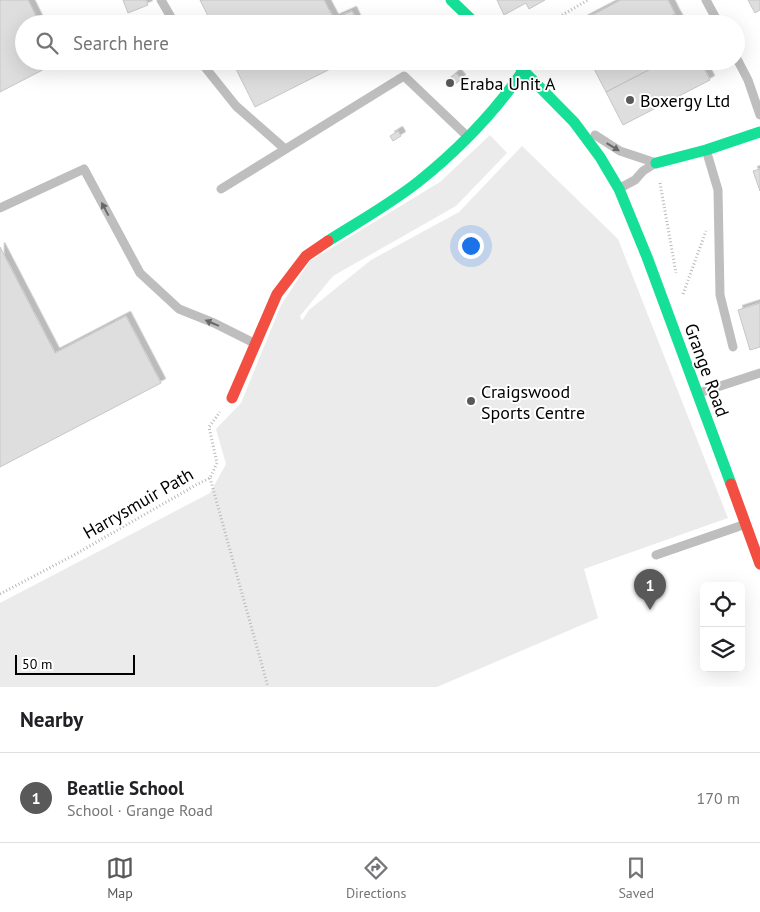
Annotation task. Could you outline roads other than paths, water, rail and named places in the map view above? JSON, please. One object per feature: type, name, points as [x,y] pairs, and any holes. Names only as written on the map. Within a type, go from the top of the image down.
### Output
[{"type":"street","points":[[451,0],[467,15]]},
{"type":"street","points":[[232,398],[277,294],[306,256],[417,183],[468,137],[506,96],[523,71]]},
{"type":"street","name":"Grange Road","points":[[523,71],[574,122],[600,158],[619,189],[647,258],[760,564]]},
{"type":"street","points":[[656,162],[706,150],[760,132]]},
{"type":"lane","points":[[161,0],[170,15]]},
{"type":"lane","points":[[706,0],[714,15]]},
{"type":"lane","points":[[207,70],[236,106],[285,150]]},
{"type":"lane","points":[[743,70],[760,115]]},
{"type":"lane","points":[[221,189],[404,76],[468,137]]},
{"type":"lane","name":"Grange Road","points":[[574,122],[620,151],[656,162]]},
{"type":"lane","points":[[706,150],[718,190],[720,295],[733,347]]},
{"type":"lane","points":[[619,189],[635,180],[643,171],[656,162]]},
{"type":"lane","points":[[0,208],[84,169],[140,273],[179,309],[214,323],[256,344]]},
{"type":"lane","points":[[697,394],[760,373]]},
{"type":"lane","points":[[656,555],[745,524]]},
{"type":"place","name":"Eraba Unit A","points":[[450,83]]},
{"type":"place","name":"Boxergy Ltd","points":[[630,100]]},
{"type":"place","name":"Craigswood Sports Centre","points":[[471,401]]},
{"type":"place","name":"Beatlie School","points":[[650,610]]}]
